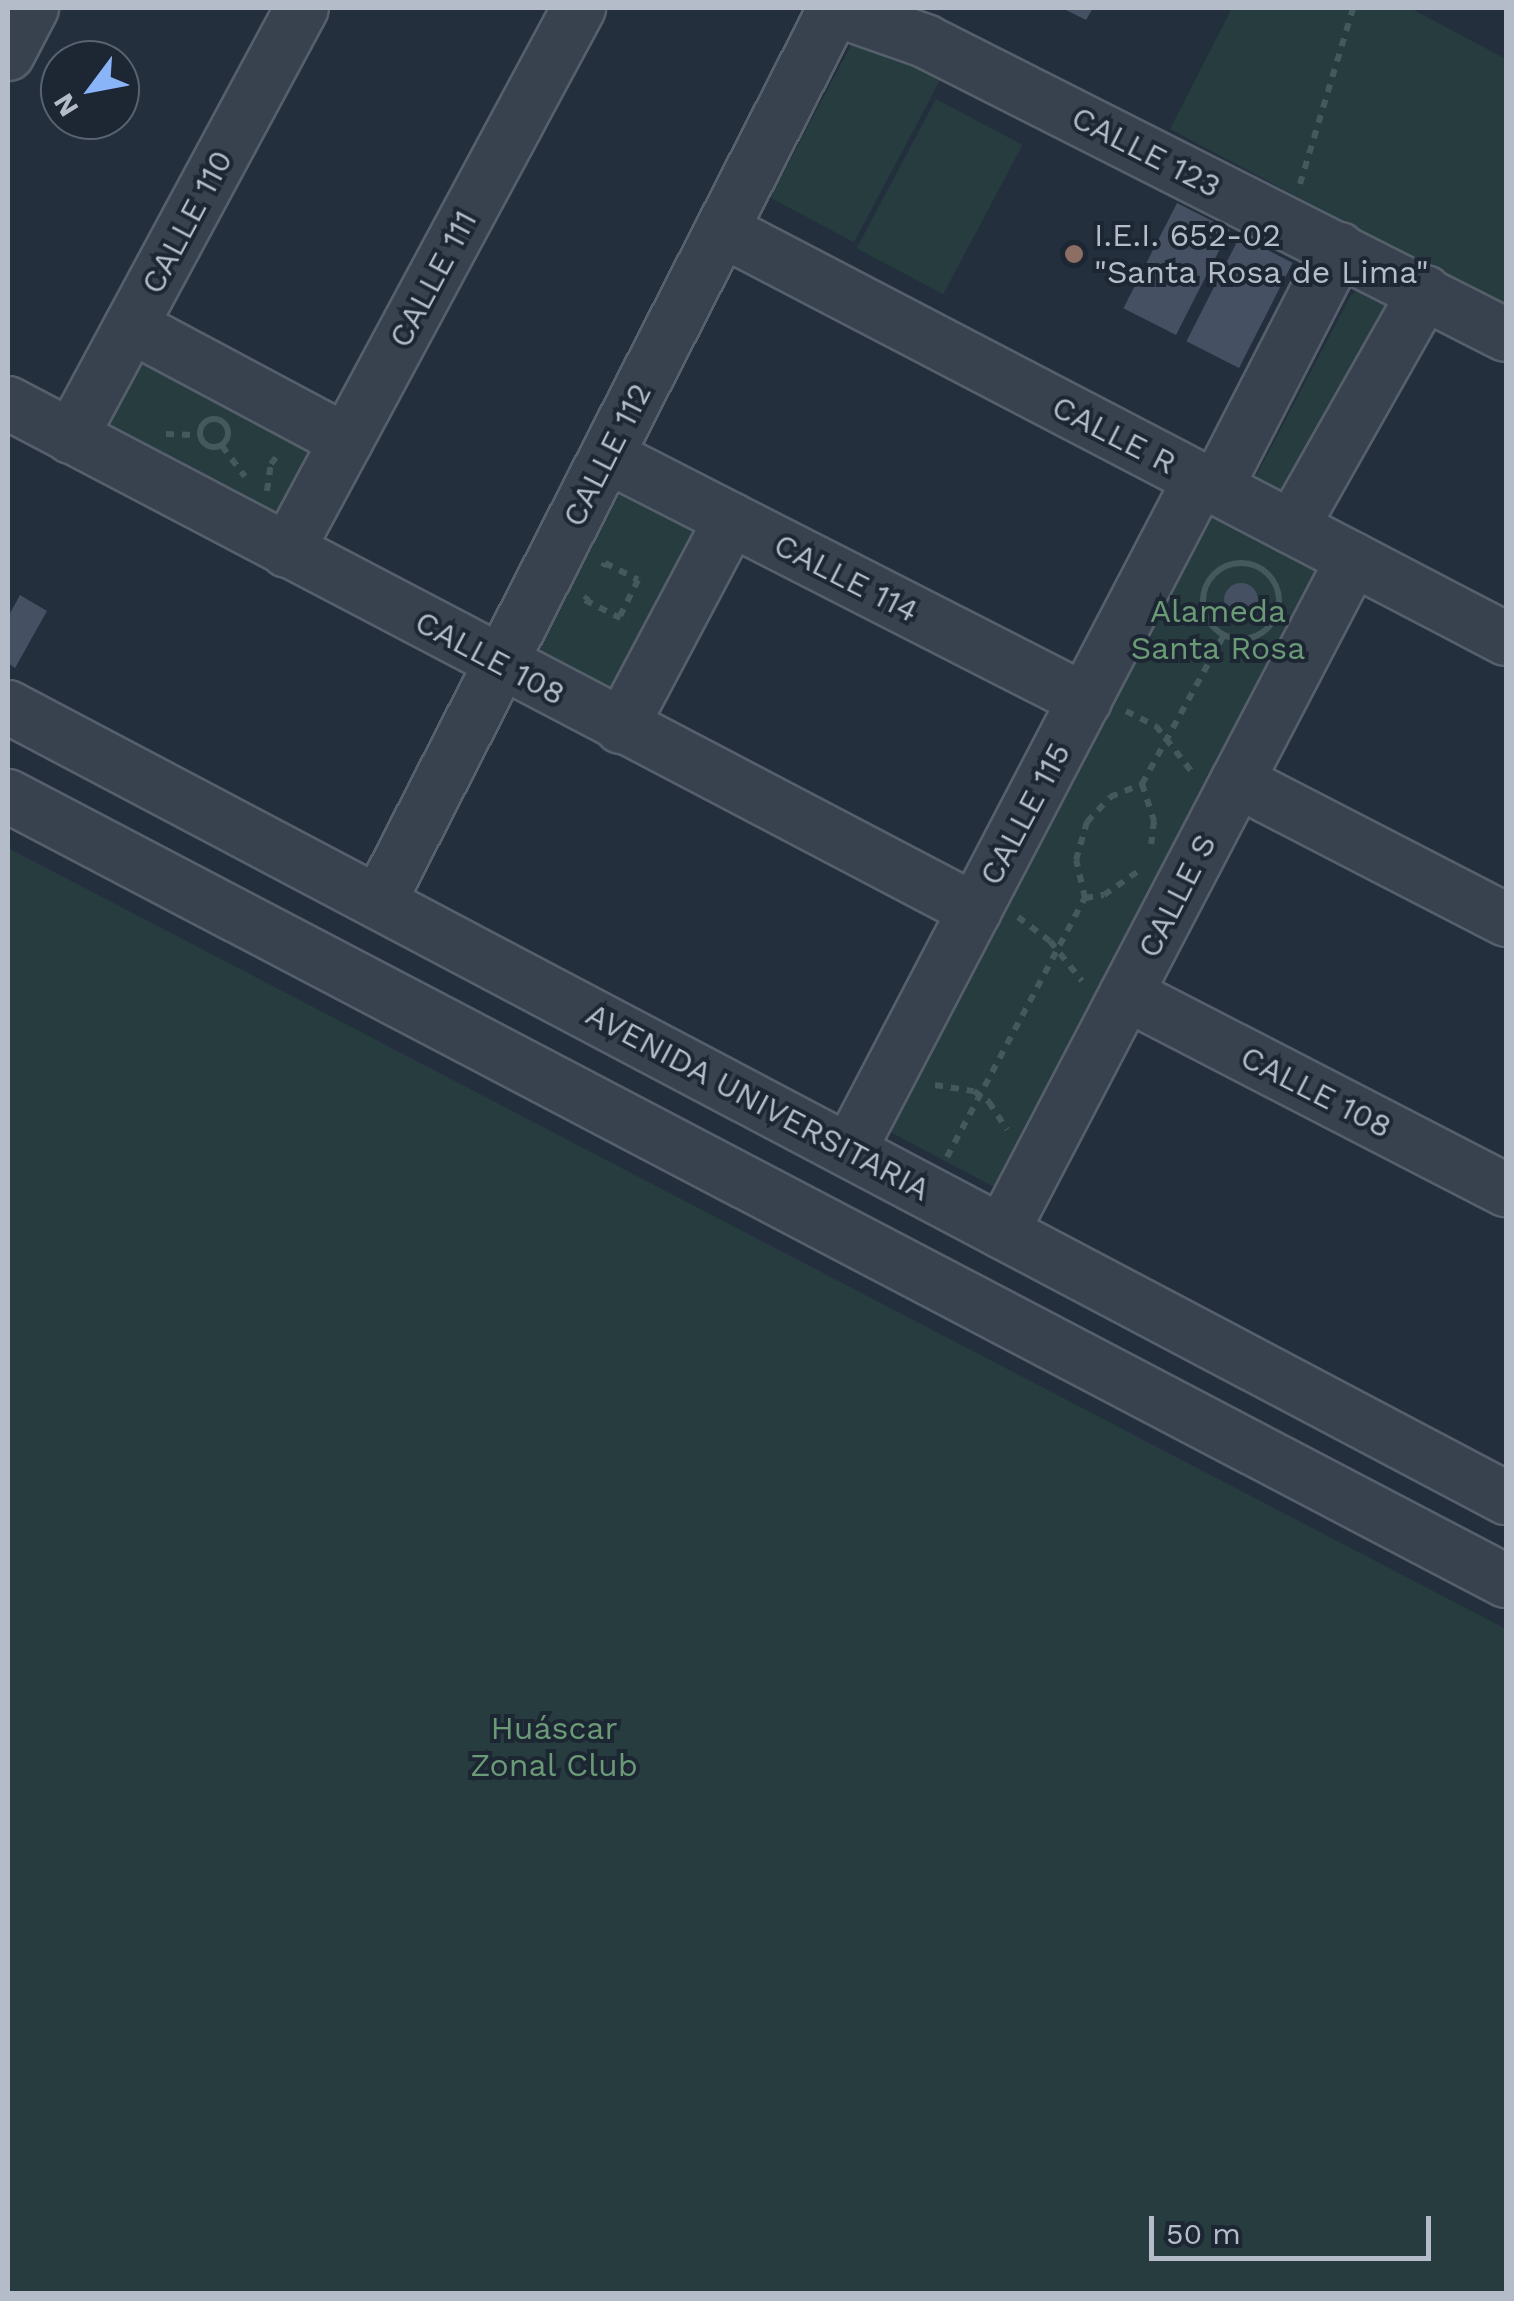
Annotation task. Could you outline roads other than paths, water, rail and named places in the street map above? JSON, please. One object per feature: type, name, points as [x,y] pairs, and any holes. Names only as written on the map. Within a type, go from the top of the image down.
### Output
[{"type":"street","points":[[8,54],[32,8]]},
{"type":"street","name":"CALLE 110","points":[[71,437],[302,8]]},
{"type":"street","name":"CALLE 111","points":[[287,551],[579,8]]},
{"type":"street","name":"CALLE 123","points":[[834,8],[925,41],[1506,335]]},
{"type":"street","name":"CALLE 112","points":[[379,902],[834,8]]},
{"type":"street","name":"CALLE R","points":[[722,230],[1506,639]]},
{"type":"street","name":"CALLE 115","points":[[850,1149],[1085,700],[1339,249]]},
{"type":"street","points":[[1292,528],[1424,292]]},
{"type":"street","points":[[131,326],[346,440]]},
{"type":"street","name":"CALLE 108","points":[[8,402],[500,664],[975,910]]},
{"type":"street","name":"CALLE 114","points":[[607,456],[1085,700]]},
{"type":"street","points":[[621,726],[731,520]]},
{"type":"street","name":"CALLE S","points":[[1002,1232],[1353,559]]},
{"type":"street","name":"AVENIDA UNIVERSITARIA","points":[[8,707],[1506,1498]]},
{"type":"street","points":[[1237,781],[1506,920]]},
{"type":"street","points":[[8,796],[1506,1581]]},
{"type":"street","name":"CALLE 108","points":[[1126,994],[1506,1190]]},
{"type":"place","name":"I.E.I. 652-02 \"Santa Rosa de Lima\"","points":[[1074,254]]},
{"type":"park label","name":"Alameda Santa Rosa","points":[[1218,630]]},
{"type":"park label","name":"Huáscar Zonal Club","points":[[554,1748]]}]
